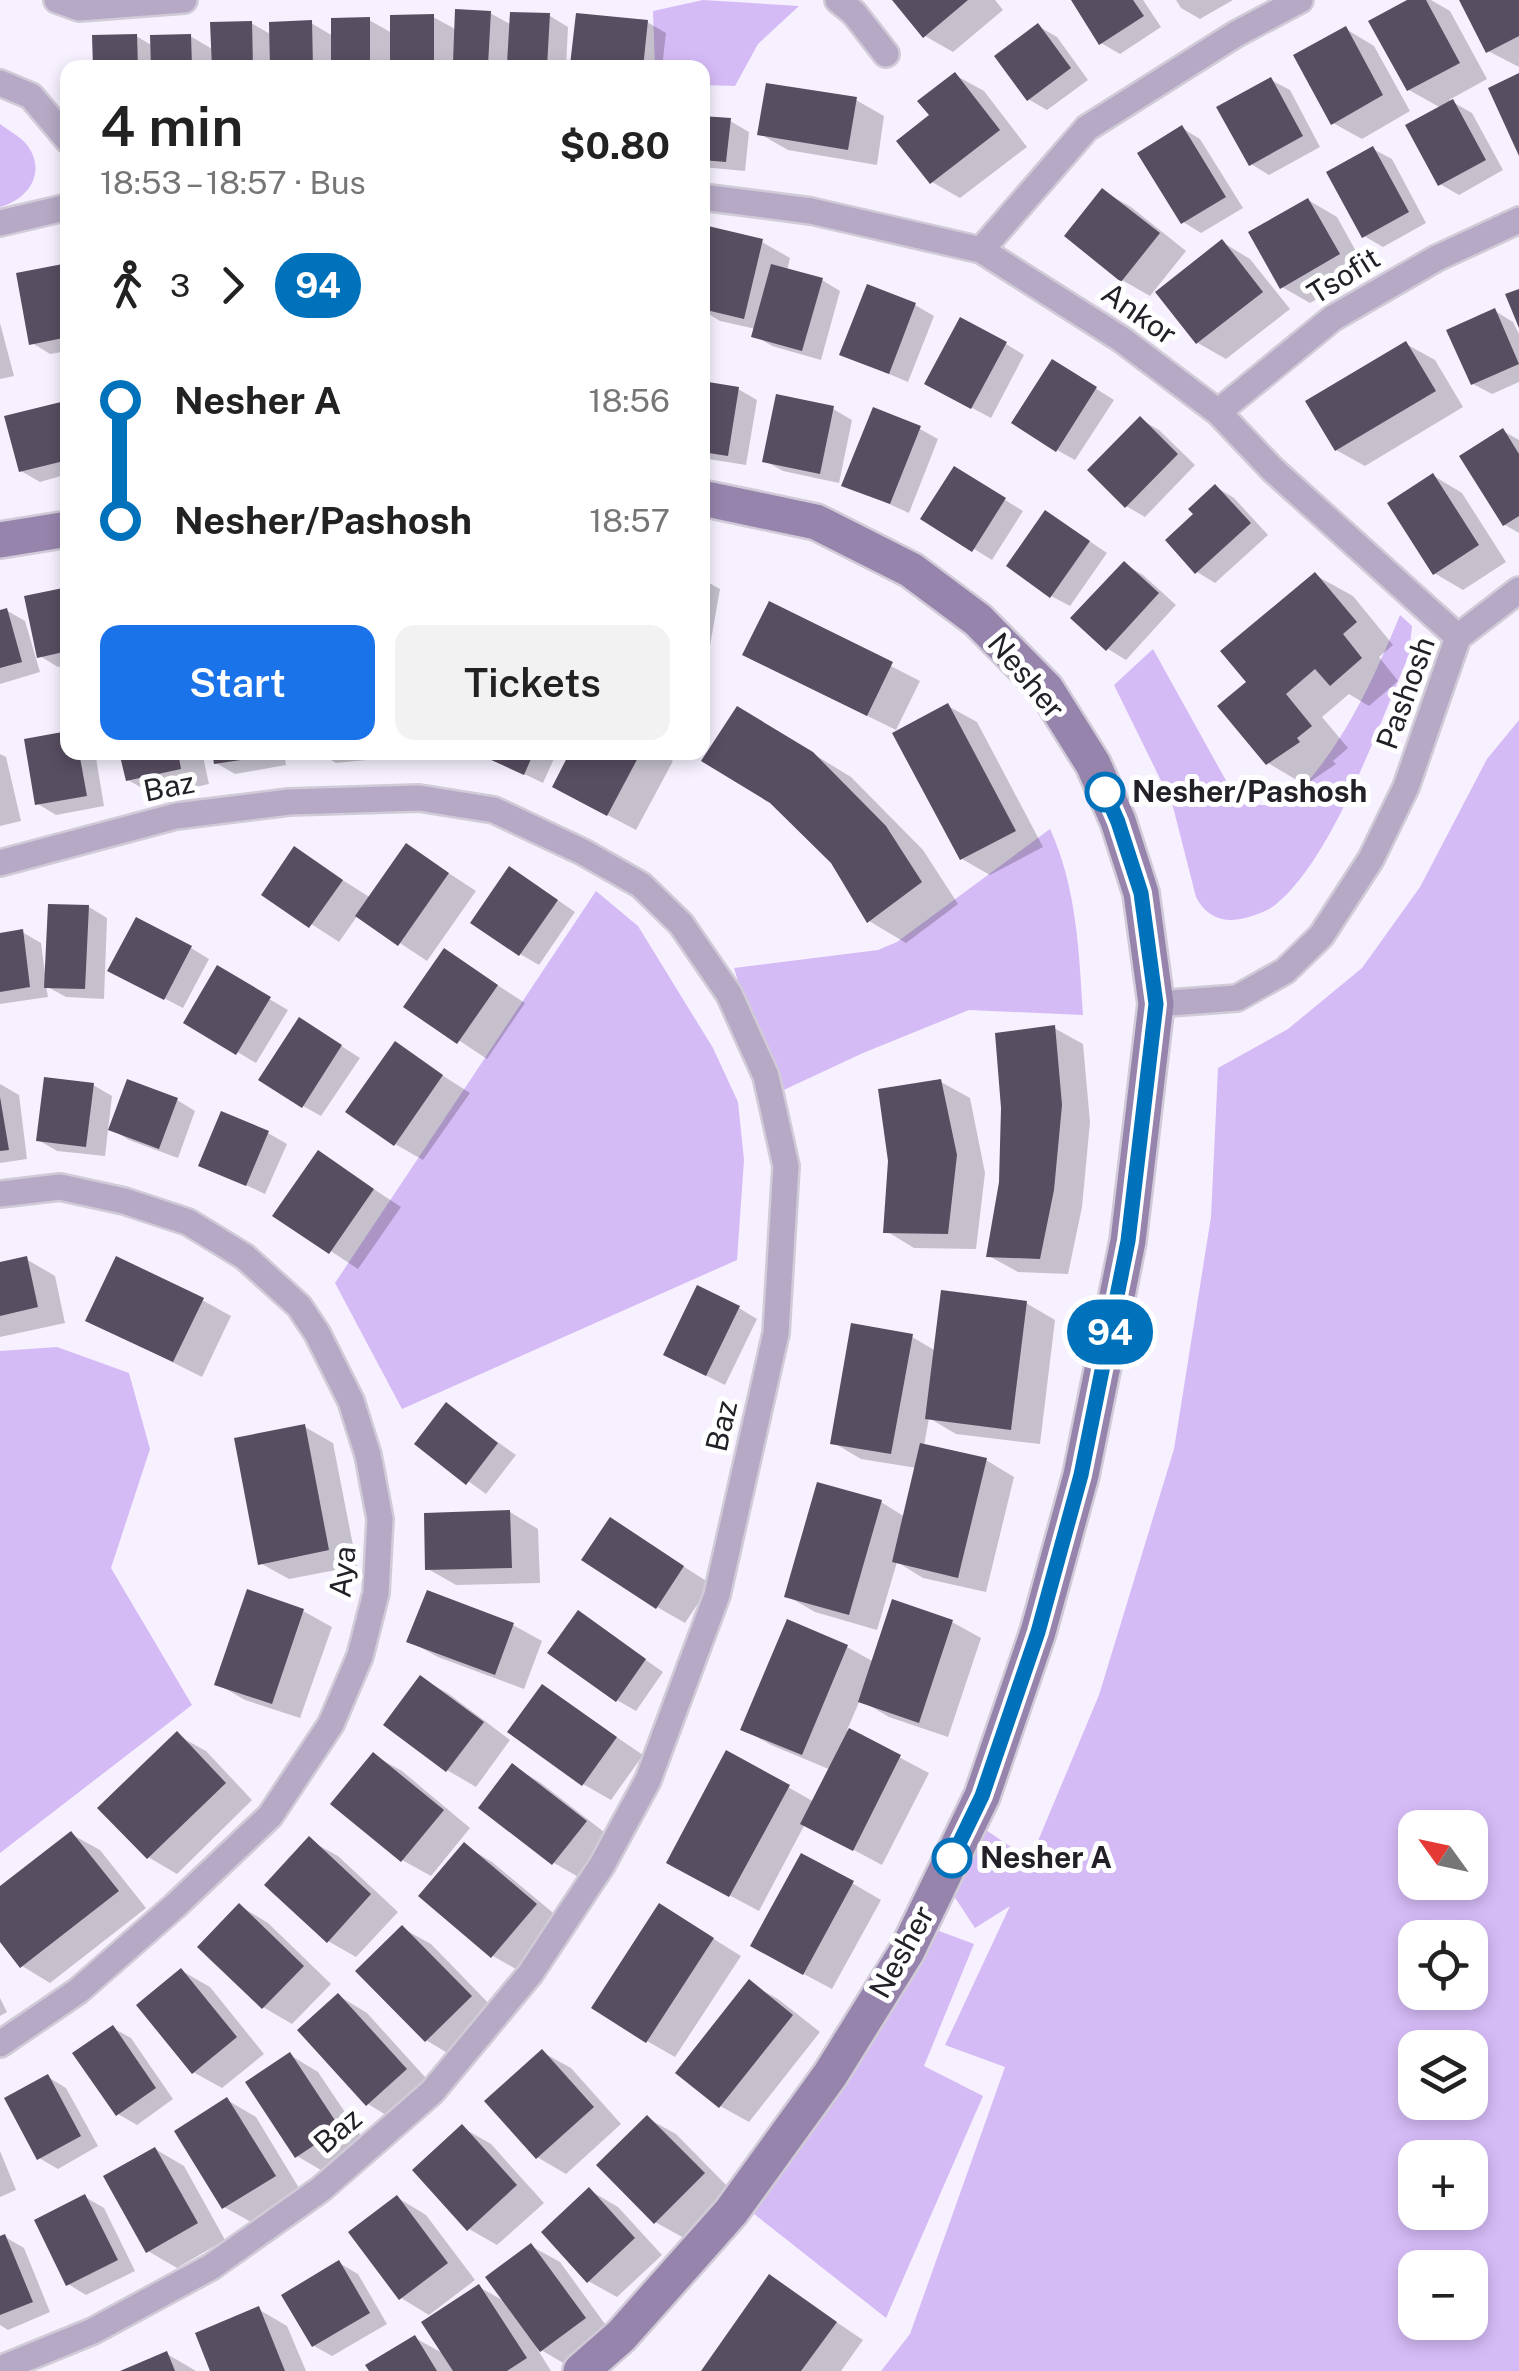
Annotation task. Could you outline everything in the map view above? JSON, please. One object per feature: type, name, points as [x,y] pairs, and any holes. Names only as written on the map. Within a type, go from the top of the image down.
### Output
[{"type":"street","points":[[56,0],[79,8],[184,0]]},
{"type":"street","points":[[838,0],[886,54]]},
{"type":"street","points":[[981,250],[1087,128],[1236,34],[1300,0]]},
{"type":"street","points":[[0,82],[31,96],[60,130]]},
{"type":"street","name":"Ankor","points":[[710,198],[811,211],[981,250],[1121,338],[1218,412],[1272,469],[1458,637]]},
{"type":"street","points":[[0,223],[60,209]]},
{"type":"street","name":"Tsofit","points":[[1218,412],[1332,318],[1437,258],[1519,220]]},
{"type":"street","name":"Nesher","points":[[581,2371],[621,2336],[731,2212],[830,2075],[907,1951],[982,1796],[1038,1632],[1081,1475],[1128,1241],[1156,1004],[1141,893],[1118,822],[1092,764],[1046,689],[978,620],[911,570],[816,522],[710,500]]},
{"type":"street","points":[[0,540],[60,530]]},
{"type":"street","name":"Pashosh","points":[[1156,1004],[1237,998],[1286,971],[1321,936],[1371,859],[1406,788],[1458,637],[1519,590]]},
{"type":"street","name":"Baz","points":[[0,863],[176,816],[289,802],[419,798],[494,810],[583,852],[640,885],[681,924],[729,994],[766,1076],[786,1166],[776,1333],[717,1595],[648,1780],[602,1866],[530,1974],[432,2092],[322,2189],[211,2267],[93,2331],[0,2369]]},
{"type":"street","name":"Aya","points":[[0,1194],[60,1186],[124,1201],[188,1222],[245,1258],[299,1306],[317,1332],[350,1401],[368,1455],[380,1519],[376,1593],[360,1656],[331,1724],[270,1816],[78,1991],[0,2044]]},
{"type":"shaded area","points":[[703,0],[799,6],[758,44],[735,86],[710,85],[710,60],[655,60],[653,11]]},
{"type":"shaded area","points":[[0,124],[28,147],[35,170],[24,194],[0,207]]},
{"type":"shaded area","points":[[1400,615],[1412,626],[1409,655],[1352,789],[1316,856],[1296,884],[1271,908],[1232,920],[1211,914],[1196,897],[1172,803],[1114,685],[1153,649],[1239,804],[1284,806],[1337,742]]},
{"type":"shaded area","points":[[1519,720],[1519,2371],[881,2371],[910,2334],[1005,2067],[945,2045],[1010,1906],[975,1928],[946,1884],[983,1828],[1030,1860],[1099,1695],[1174,1449],[1211,1217],[1218,1068],[1288,1029],[1362,968],[1420,887],[1487,759]]},
{"type":"shaded area","points":[[1050,829],[1071,897],[1083,1015],[969,1010],[773,1095],[734,968],[878,950],[897,942]]},
{"type":"shaded area","points":[[596,891],[638,926],[713,1048],[738,1102],[744,1160],[737,1260],[402,1409],[335,1283]]},
{"type":"shaded area","points":[[57,1347],[129,1373],[150,1449],[111,1568],[192,1705],[0,1853],[0,1351]]},
{"type":"shaded area","points":[[931,1928],[974,1944],[924,2066],[983,2096],[886,2318],[749,2210]]},
{"type":"building","points":[[892,0],[968,0],[923,38]]},
{"type":"building","points":[[1071,0],[1133,0],[1144,16],[1099,45]]},
{"type":"building","points":[[1407,0],[1426,0],[1460,63],[1407,91],[1368,21]]},
{"type":"building","points":[[1459,0],[1519,0],[1519,36],[1486,53]]},
{"type":"building","points":[[455,9],[491,11],[488,60],[453,60]]},
{"type":"building","points":[[510,12],[550,13],[547,60],[507,60]]},
{"type":"building","points":[[576,13],[648,20],[644,60],[571,60]]},
{"type":"building","points":[[434,14],[434,60],[390,60],[390,15]]},
{"type":"building","points":[[370,17],[370,60],[331,60],[331,18]]},
{"type":"building","points":[[312,20],[313,60],[270,60],[269,22]]},
{"type":"building","points":[[252,21],[253,60],[212,60],[210,22]]},
{"type":"building","points":[[1038,23],[1071,68],[1027,101],[994,56]]},
{"type":"building","points":[[1346,26],[1383,95],[1331,125],[1293,55]]},
{"type":"building","points":[[137,34],[138,60],[93,60],[92,35]]},
{"type":"building","points":[[191,34],[192,60],[151,60],[150,35]]},
{"type":"building","points":[[955,72],[1000,130],[930,184],[896,141],[929,115],[917,101]]},
{"type":"building","points":[[1519,73],[1519,156],[1488,88]]},
{"type":"building","points":[[1271,77],[1303,136],[1249,166],[1216,107]]},
{"type":"building","points":[[766,83],[857,97],[848,150],[757,135]]},
{"type":"building","points":[[1453,99],[1486,160],[1438,186],[1405,125]]},
{"type":"building","points":[[710,117],[731,118],[726,162],[710,161]]},
{"type":"building","points":[[1182,125],[1226,197],[1181,224],[1137,153]]},
{"type":"building","points":[[1373,146],[1409,212],[1362,238],[1326,172]]},
{"type":"building","points":[[1102,188],[1160,233],[1121,282],[1064,236]]},
{"type":"building","points":[[1308,198],[1340,254],[1280,289],[1248,232]]},
{"type":"building","points":[[710,226],[763,239],[744,319],[710,311]]},
{"type":"building","points":[[1222,239],[1263,292],[1196,344],[1155,292]]},
{"type":"building","points":[[771,264],[823,278],[802,351],[751,337]]},
{"type":"building","points":[[60,265],[60,339],[29,345],[16,273]]},
{"type":"building","points":[[867,284],[916,303],[889,374],[839,355]]},
{"type":"building","points":[[1519,289],[1519,328],[1505,294]]},
{"type":"building","points":[[1495,308],[1519,364],[1471,385],[1446,330]]},
{"type":"building","points":[[960,317],[1007,342],[971,409],[924,384]]},
{"type":"building","points":[[1406,341],[1436,391],[1335,451],[1305,401]]},
{"type":"building","points":[[1052,359],[1097,387],[1056,452],[1011,423]]},
{"type":"building","points":[[710,382],[739,387],[728,456],[710,453]]},
{"type":"building","points":[[776,394],[834,406],[820,474],[762,462]]},
{"type":"building","points":[[60,402],[60,462],[19,472],[4,416]]},
{"type":"building","points":[[873,407],[921,426],[890,504],[841,486]]},
{"type":"building","points":[[1140,416],[1178,454],[1125,508],[1087,470]]},
{"type":"building","points":[[1503,428],[1519,454],[1519,516],[1503,526],[1459,456]]},
{"type":"building","points":[[954,466],[1006,498],[972,552],[920,519]]},
{"type":"building","points":[[1433,473],[1479,545],[1433,575],[1387,503]]},
{"type":"building","points":[[1215,484],[1251,523],[1195,574],[1165,540],[1193,514],[1188,509]]},
{"type":"building","points":[[1045,510],[1090,541],[1050,598],[1006,566]]},
{"type":"building","points":[[1124,561],[1159,593],[1106,651],[1070,618]]},
{"type":"building","points":[[1315,572],[1357,622],[1343,634],[1362,658],[1330,686],[1315,669],[1286,694],[1312,726],[1297,738],[1300,742],[1266,765],[1217,706],[1246,682],[1220,651]]},
{"type":"building","points":[[60,589],[60,653],[37,658],[24,596]]},
{"type":"building","points":[[769,601],[893,662],[867,716],[742,655]]},
{"type":"building","points":[[7,608],[22,662],[0,668],[0,610]]},
{"type":"building","points":[[948,703],[1016,831],[960,860],[892,733]]},
{"type":"building","points":[[737,706],[813,752],[886,826],[922,882],[867,923],[831,863],[770,803],[701,761],[710,760],[710,747]]},
{"type":"building","points":[[60,732],[60,760],[80,760],[87,796],[35,805],[24,739]]},
{"type":"building","points":[[121,760],[179,760],[181,769],[126,781]]},
{"type":"building","points":[[491,760],[531,760],[524,775]]},
{"type":"building","points":[[566,760],[637,760],[607,816],[552,787]]},
{"type":"building","points":[[406,843],[449,873],[398,946],[355,916]]},
{"type":"building","points":[[294,846],[343,880],[309,928],[261,895]]},
{"type":"building","points":[[509,866],[558,900],[519,956],[470,923]]},
{"type":"building","points":[[48,904],[89,905],[85,989],[44,988]]},
{"type":"building","points":[[136,917],[192,946],[164,1000],[107,971]]},
{"type":"building","points":[[23,929],[30,987],[0,992],[0,933]]},
{"type":"building","points":[[444,948],[498,985],[457,1044],[403,1007]]},
{"type":"building","points":[[217,965],[271,997],[236,1055],[183,1023]]},
{"type":"building","points":[[299,1017],[342,1045],[302,1108],[258,1080]]},
{"type":"building","points":[[1055,1025],[1062,1105],[1054,1190],[1040,1259],[986,1257],[999,1182],[1001,1108],[995,1033]]},
{"type":"building","points":[[395,1041],[443,1075],[394,1146],[345,1112]]},
{"type":"building","points":[[44,1077],[94,1083],[86,1147],[36,1141]]},
{"type":"building","points":[[127,1079],[178,1098],[159,1149],[108,1130]]},
{"type":"building","points":[[941,1079],[957,1155],[948,1234],[883,1233],[888,1161],[878,1089]]},
{"type":"building","points":[[0,1097],[9,1150],[0,1151]]},
{"type":"building","points":[[221,1111],[269,1131],[246,1186],[198,1166]]},
{"type":"building","points":[[318,1150],[374,1189],[329,1254],[272,1216]]},
{"type":"building","points":[[27,1256],[38,1307],[0,1316],[0,1262]]},
{"type":"building","points":[[116,1256],[204,1298],[173,1362],[85,1321]]},
{"type":"building","points":[[697,1285],[740,1306],[706,1376],[663,1355]]},
{"type":"building","points":[[941,1290],[1027,1301],[1011,1430],[925,1419]]},
{"type":"building","points":[[851,1323],[913,1334],[891,1454],[830,1444]]},
{"type":"building","points":[[446,1402],[498,1443],[466,1485],[414,1444]]},
{"type":"building","points":[[305,1424],[329,1550],[258,1565],[234,1438]]},
{"type":"building","points":[[920,1443],[987,1458],[958,1578],[892,1562]]},
{"type":"building","points":[[817,1482],[882,1500],[849,1615],[784,1597]]},
{"type":"building","points":[[510,1510],[512,1568],[425,1570],[424,1513]]},
{"type":"building","points":[[610,1517],[684,1566],[656,1609],[581,1560]]},
{"type":"building","points":[[247,1589],[304,1609],[272,1704],[214,1685]]},
{"type":"building","points":[[427,1590],[514,1623],[495,1675],[406,1642]]},
{"type":"building","points":[[892,1599],[953,1620],[919,1723],[858,1702]]},
{"type":"building","points":[[578,1610],[646,1659],[616,1702],[547,1653]]},
{"type":"building","points":[[787,1619],[848,1645],[802,1755],[740,1730]]},
{"type":"building","points":[[420,1675],[484,1722],[446,1772],[383,1725]]},
{"type":"building","points":[[542,1684],[617,1737],[582,1786],[507,1732]]},
{"type":"building","points":[[849,1728],[901,1755],[853,1851],[800,1824]]},
{"type":"building","points":[[177,1731],[226,1783],[147,1859],[97,1808]]},
{"type":"building","points":[[726,1750],[790,1785],[729,1897],[666,1863]]},
{"type":"building","points":[[373,1752],[444,1810],[401,1862],[330,1804]]},
{"type":"building","points":[[512,1763],[587,1821],[552,1865],[478,1808]]},
{"type":"building","points":[[71,1831],[119,1891],[20,1968],[0,1942],[0,1886]]},
{"type":"building","points":[[309,1836],[371,1894],[327,1943],[264,1885]]},
{"type":"building","points":[[464,1842],[537,1904],[491,1958],[418,1896]]},
{"type":"building","points":[[801,1853],[854,1881],[803,1975],[750,1946]]},
{"type":"building","points":[[239,1903],[304,1966],[262,2009],[197,1947]]},
{"type":"building","points":[[659,1903],[714,1938],[646,2043],[591,2008]]},
{"type":"building","points":[[402,1925],[472,1996],[425,2042],[355,1971]]},
{"type":"building","points":[[181,1968],[237,2037],[192,2074],[136,2005]]},
{"type":"building","points":[[749,1979],[793,2015],[719,2108],[675,2073]]},
{"type":"building","points":[[338,1993],[407,2069],[366,2106],[297,2030]]},
{"type":"building","points":[[113,2025],[156,2088],[116,2116],[72,2053]]},
{"type":"building","points":[[542,2049],[594,2107],[536,2159],[484,2101]]},
{"type":"building","points":[[290,2052],[340,2128],[295,2158],[245,2082]]},
{"type":"building","points":[[48,2074],[81,2136],[37,2160],[4,2098]]},
{"type":"building","points":[[227,2097],[276,2176],[222,2209],[174,2131]]},
{"type":"building","points":[[647,2115],[705,2173],[654,2224],[596,2165]]},
{"type":"building","points":[[462,2124],[517,2185],[467,2231],[412,2170]]},
{"type":"building","points":[[155,2147],[198,2223],[146,2253],[103,2176]]},
{"type":"building","points":[[589,2187],[635,2238],[587,2283],[541,2232]]},
{"type":"building","points":[[85,2194],[118,2260],[66,2286],[34,2220]]},
{"type":"building","points":[[397,2195],[448,2263],[399,2300],[348,2232]]},
{"type":"building","points":[[5,2234],[33,2302],[0,2315],[0,2236]]},
{"type":"building","points":[[531,2243],[586,2318],[540,2352],[485,2277]]},
{"type":"building","points":[[339,2260],[370,2313],[312,2347],[281,2295]]},
{"type":"building","points":[[769,2274],[837,2322],[801,2371],[701,2371]]},
{"type":"building","points":[[479,2284],[527,2358],[507,2371],[453,2371],[421,2322]]},
{"type":"building","points":[[259,2306],[285,2371],[210,2371],[195,2333]]},
{"type":"building","points":[[415,2335],[437,2371],[369,2371],[365,2365]]},
{"type":"building","points":[[167,2351],[175,2371],[120,2371]]},
{"type":"bus line","name":"94","points":[[952,1858],[982,1796],[1038,1632],[1081,1475],[1128,1241],[1156,1004],[1141,893],[1105,792]]},
{"type":"place","name":"Nesher/Pashosh","points":[[1105,792]]},
{"type":"place","name":"Nesher A","points":[[952,1858]]}]
